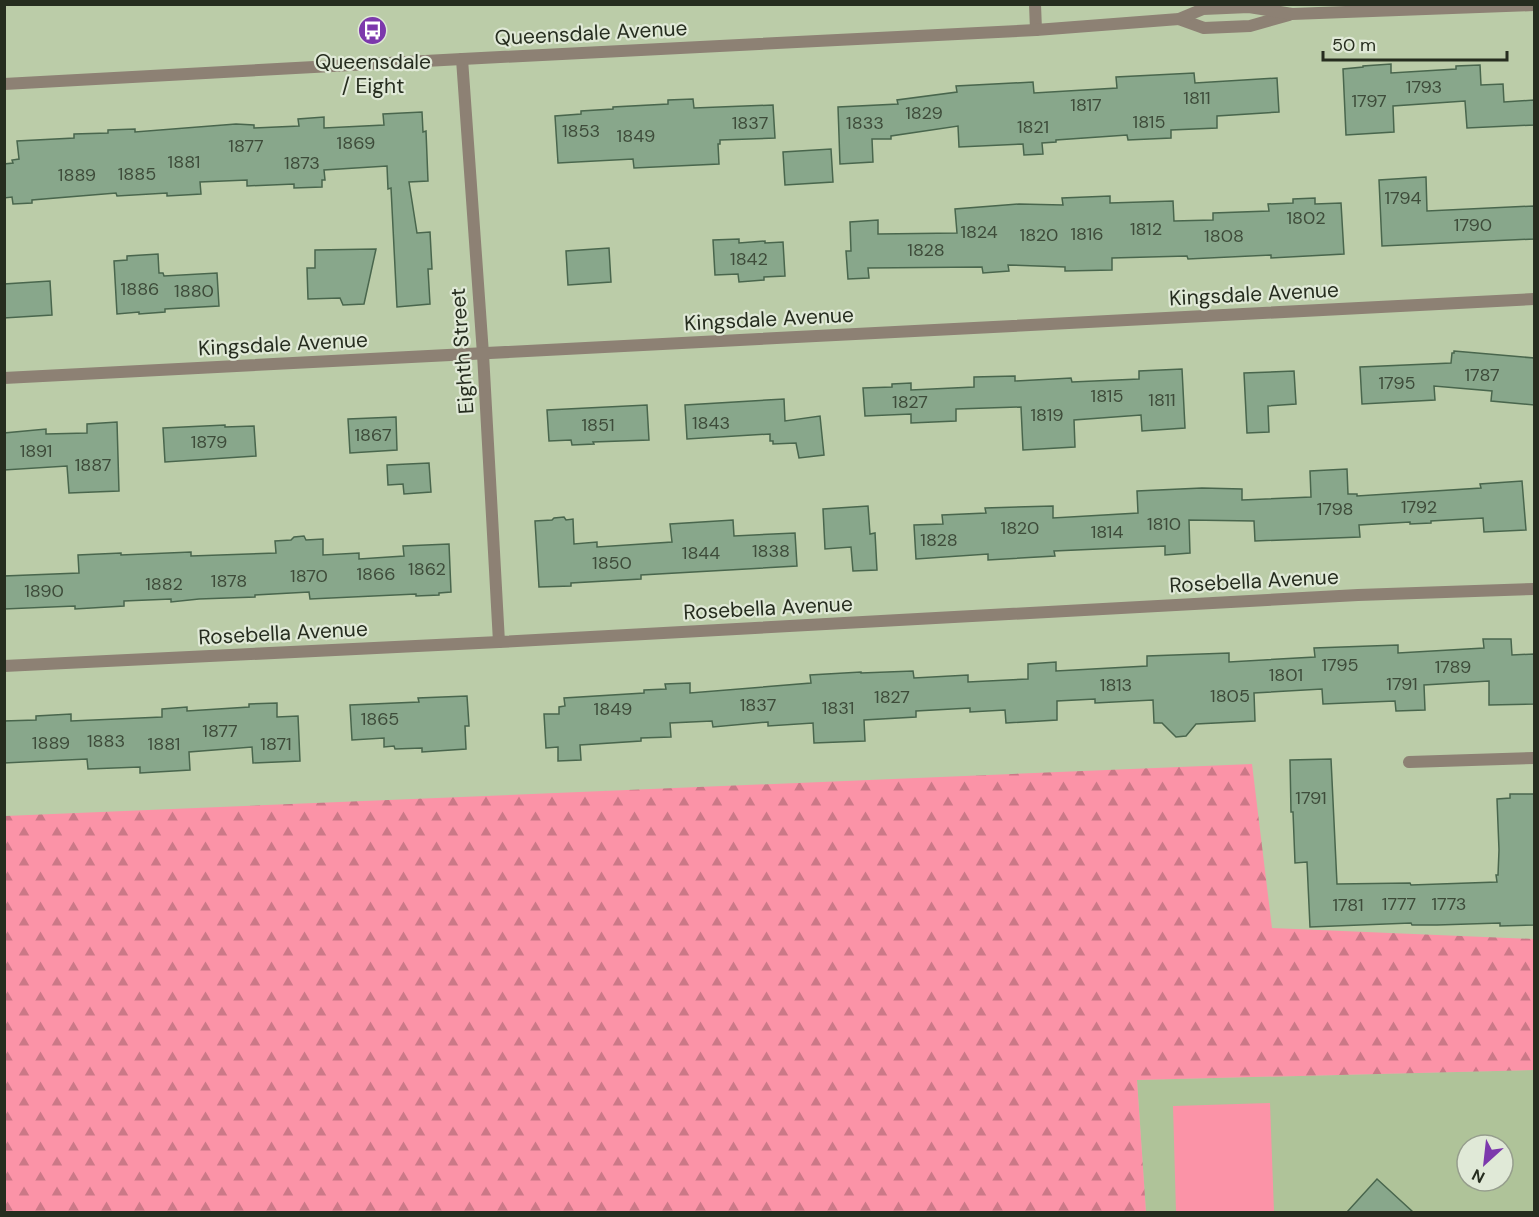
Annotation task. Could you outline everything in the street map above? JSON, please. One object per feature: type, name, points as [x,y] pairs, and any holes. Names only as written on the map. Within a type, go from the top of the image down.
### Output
[{"type":"street","points":[[1035,4],[1036,30]]},
{"type":"street","name":"Queensdale Avenue","points":[[4,84],[462,58],[1036,30],[1179,20],[1203,9],[1229,6],[1292,14],[1534,5]]},
{"type":"street","name":"Queensdale Avenue","points":[[1179,20],[1204,28],[1250,26],[1292,14]]},
{"type":"street","name":"Eighth Street","points":[[462,58],[483,354],[499,642]]},
{"type":"street","name":"Kingsdale Avenue","points":[[4,378],[1534,299]]},
{"type":"street","name":"Rosebella Avenue","points":[[4,666],[499,642],[1358,595],[1534,589]]},
{"type":"street","points":[[1409,762],[1534,758]]},
{"type":"shaded area","points":[[1534,1070],[1534,1212],[1146,1212],[1137,1080]]},
{"type":"green space","points":[[1252,764],[1272,928],[1534,939],[1534,1070],[1137,1080],[1146,1212],[5,1212],[5,816]]},
{"type":"green space","points":[[1270,1103],[1274,1212],[1176,1212],[1173,1106]]},
{"type":"building","points":[[1391,64],[1391,73],[1456,69],[1456,66],[1480,65],[1481,85],[1503,84],[1504,102],[1534,100],[1534,125],[1467,128],[1465,101],[1393,106],[1394,132],[1346,135],[1343,69]]},
{"type":"building","points":[[1194,73],[1195,83],[1277,78],[1279,112],[1217,116],[1217,128],[1171,130],[1171,138],[1128,140],[1127,135],[1056,140],[1056,142],[1042,143],[1043,154],[1024,155],[1023,144],[959,147],[958,126],[891,136],[891,139],[872,139],[873,162],[840,164],[838,107],[898,104],[897,100],[957,92],[956,86],[1033,82],[1034,93],[1117,88],[1116,77]]},
{"type":"building","points":[[693,99],[694,108],[773,105],[775,138],[720,140],[718,144],[719,164],[634,168],[633,159],[558,163],[555,116],[581,114],[581,111],[613,109],[613,107],[668,104],[668,100]]},
{"type":"building","points":[[422,112],[423,132],[426,131],[428,181],[409,182],[417,233],[430,232],[432,269],[428,269],[430,304],[397,307],[391,188],[388,189],[387,166],[324,170],[325,180],[322,180],[322,187],[294,188],[294,184],[247,186],[247,180],[200,182],[201,194],[167,196],[167,193],[117,196],[116,193],[32,200],[32,203],[13,204],[12,197],[4,198],[4,164],[13,163],[12,160],[19,159],[17,141],[74,138],[74,134],[108,133],[108,130],[135,129],[135,132],[236,124],[254,125],[254,128],[299,126],[298,119],[324,117],[324,128],[384,125],[383,114]]},
{"type":"building","points":[[831,149],[833,182],[785,185],[783,152]]},
{"type":"building","points":[[1426,177],[1427,211],[1534,206],[1534,239],[1382,246],[1379,180]]},
{"type":"building","points":[[1110,196],[1110,203],[1173,201],[1174,221],[1213,220],[1213,213],[1269,211],[1268,204],[1293,203],[1293,199],[1315,198],[1315,204],[1341,203],[1344,254],[1271,258],[1271,255],[1188,259],[1187,256],[1112,258],[1112,270],[1065,271],[1065,267],[1008,265],[1009,271],[983,273],[982,267],[868,268],[869,278],[848,279],[846,251],[851,251],[850,222],[878,220],[878,234],[957,233],[955,209],[1019,204],[1063,205],[1062,198]]},
{"type":"building","points":[[739,239],[739,243],[783,242],[785,276],[739,282],[738,274],[715,275],[713,240]]},
{"type":"building","points":[[609,248],[611,282],[568,285],[566,251]]},
{"type":"building","points":[[376,249],[364,304],[343,305],[340,298],[308,299],[307,268],[315,268],[315,250]]},
{"type":"building","points":[[158,254],[159,273],[163,273],[164,276],[217,273],[219,306],[117,314],[114,261],[127,260],[127,256]]},
{"type":"building","points":[[50,281],[52,315],[4,318],[4,284]]},
{"type":"building","points":[[1454,351],[1534,358],[1534,405],[1491,401],[1492,391],[1434,386],[1435,400],[1362,404],[1360,367],[1451,363]]},
{"type":"building","points":[[1182,369],[1185,428],[1142,431],[1141,415],[1074,420],[1075,447],[1023,450],[1021,407],[956,409],[956,421],[911,423],[911,414],[865,416],[863,388],[892,387],[892,384],[911,383],[911,390],[974,387],[974,377],[1015,376],[1015,381],[1071,378],[1072,382],[1139,379],[1139,371]]},
{"type":"building","points":[[1294,371],[1296,404],[1268,406],[1269,432],[1247,433],[1244,373]]},
{"type":"building","points":[[784,399],[785,421],[820,416],[824,455],[799,458],[796,443],[773,444],[773,441],[770,441],[770,434],[687,439],[685,405]]},
{"type":"building","points":[[647,405],[649,440],[572,445],[571,440],[549,441],[547,410]]},
{"type":"building","points":[[396,417],[397,450],[350,453],[348,419]]},
{"type":"building","points":[[117,422],[119,491],[69,493],[67,466],[4,470],[4,433],[46,429],[46,434],[87,433],[87,424]]},
{"type":"building","points":[[225,425],[225,427],[254,426],[256,456],[165,462],[163,428]]},
{"type":"building","points":[[429,463],[431,492],[404,494],[403,484],[388,485],[387,465]]},
{"type":"building","points":[[1347,469],[1348,494],[1357,494],[1357,496],[1481,488],[1480,484],[1522,481],[1526,530],[1484,532],[1483,518],[1431,521],[1431,523],[1359,525],[1360,537],[1255,541],[1254,521],[1189,520],[1190,553],[1165,555],[1165,546],[1054,551],[1055,556],[988,560],[988,554],[916,559],[914,525],[943,524],[942,515],[986,513],[985,508],[1053,506],[1053,518],[1138,513],[1137,491],[1242,489],[1242,500],[1311,497],[1310,471]]},
{"type":"building","points":[[868,506],[870,534],[875,533],[877,570],[853,571],[851,547],[825,549],[823,509]]},
{"type":"building","points":[[564,517],[566,520],[573,519],[574,544],[597,542],[597,547],[672,542],[670,524],[733,520],[734,536],[795,533],[797,566],[641,575],[641,579],[539,587],[535,521]]},
{"type":"building","points":[[304,536],[306,540],[323,539],[323,555],[359,553],[359,559],[404,556],[403,546],[449,544],[451,592],[439,593],[439,595],[310,599],[309,592],[171,602],[171,599],[124,601],[124,606],[75,609],[75,606],[4,609],[4,576],[79,573],[78,555],[191,552],[191,556],[276,553],[275,541]]},
{"type":"building","points":[[1483,639],[1511,639],[1512,655],[1534,654],[1534,704],[1489,705],[1489,681],[1424,685],[1425,710],[1396,711],[1395,701],[1323,704],[1322,689],[1254,693],[1255,721],[1196,724],[1186,736],[1176,737],[1162,723],[1154,723],[1153,700],[1095,703],[1095,699],[1057,701],[1057,720],[1006,723],[1005,710],[970,712],[970,708],[916,711],[916,717],[864,720],[865,741],[814,743],[813,723],[768,726],[768,722],[713,727],[712,721],[670,723],[671,737],[580,745],[581,760],[558,761],[558,747],[546,748],[544,714],[559,714],[559,707],[565,706],[564,698],[644,693],[644,690],[666,689],[665,684],[690,683],[690,693],[811,683],[810,675],[913,671],[914,678],[968,675],[968,682],[1028,679],[1028,664],[1056,662],[1056,671],[1147,666],[1147,656],[1229,653],[1229,662],[1315,657],[1314,648],[1398,645],[1398,653],[1484,648]]},
{"type":"building","points":[[467,696],[469,726],[465,726],[466,749],[422,752],[422,748],[384,747],[384,738],[352,740],[350,705],[419,702],[418,698]]},
{"type":"building","points":[[277,703],[277,717],[298,716],[300,761],[253,763],[252,747],[189,752],[190,770],[140,773],[140,767],[88,769],[87,759],[4,763],[4,721],[36,720],[36,716],[71,714],[71,721],[162,717],[162,709],[187,707],[187,711]]},
{"type":"building","points":[[1331,759],[1337,884],[1410,883],[1411,885],[1497,882],[1499,850],[1497,799],[1510,798],[1510,794],[1534,794],[1534,925],[1500,926],[1500,923],[1412,925],[1411,923],[1310,927],[1307,862],[1295,863],[1290,760]]},
{"type":"building","points":[[1377,1179],[1413,1212],[1347,1212]]},
{"type":"place","name":"Queensdale / Eight","points":[[373,31]]}]
